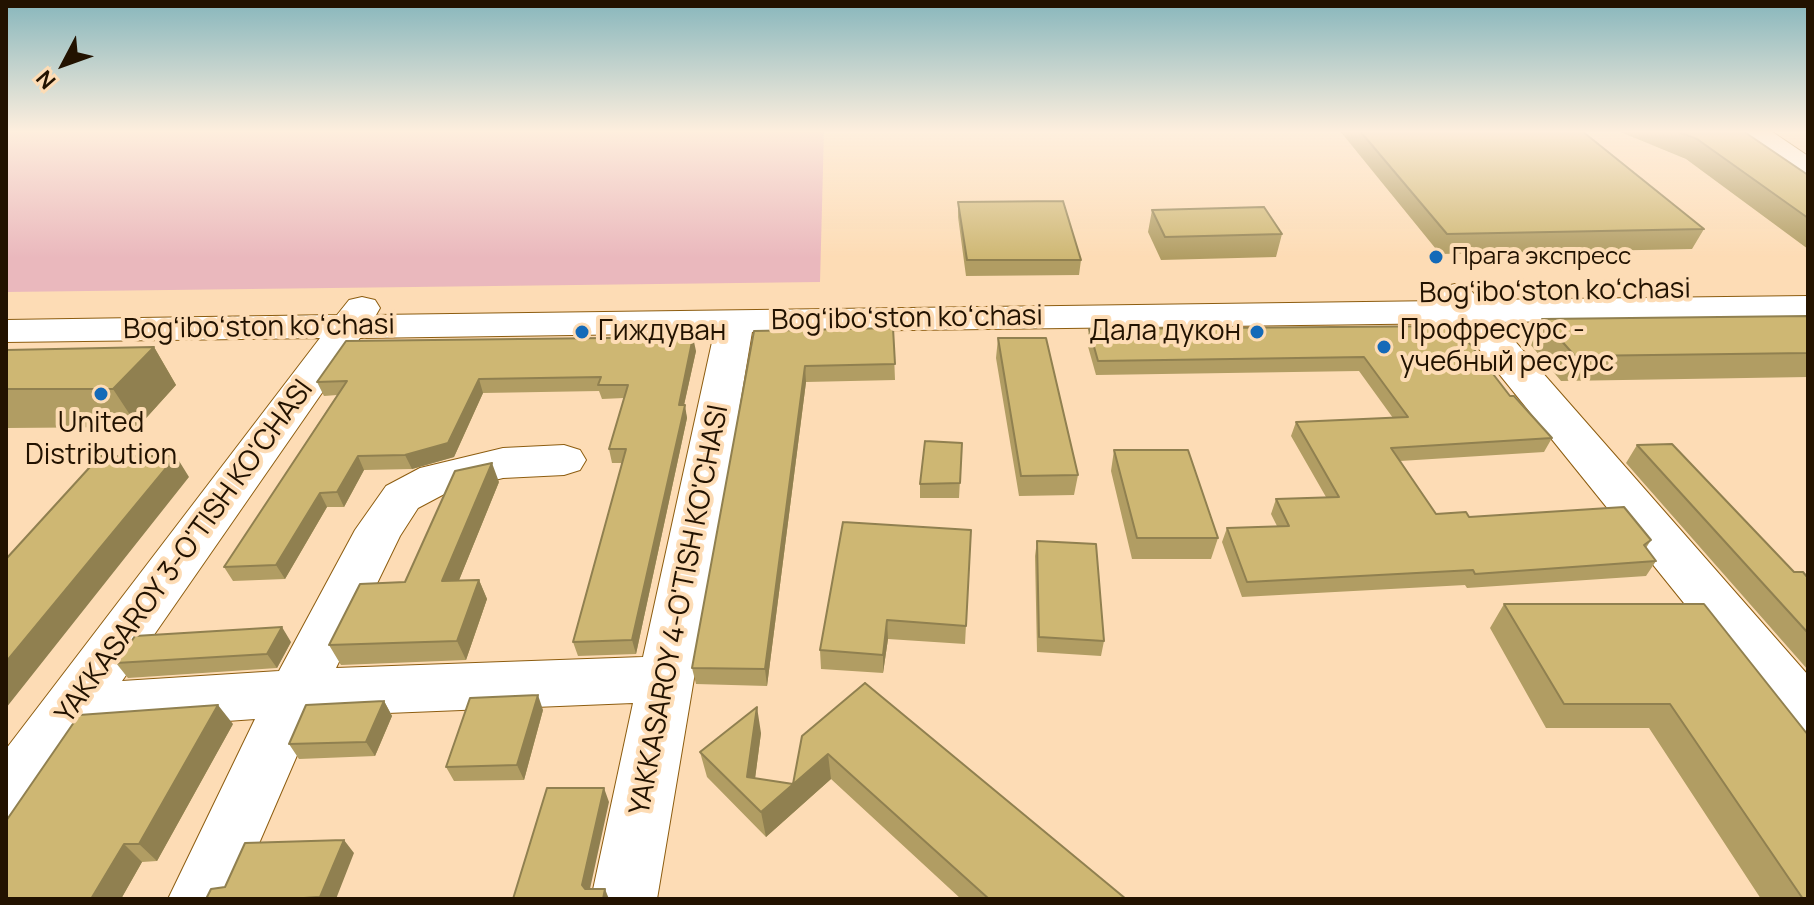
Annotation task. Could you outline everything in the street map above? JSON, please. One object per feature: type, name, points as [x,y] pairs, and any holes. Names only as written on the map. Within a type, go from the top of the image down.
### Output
[{"type":"main road","name":"Bogʻiboʻston koʻchasi","points":[[6,311],[735,321],[1461,302],[1808,289]]},
{"type":"main road","name":"Bogʻiboʻston koʻchasi","points":[[6,331],[356,317],[1461,302],[1808,307]]},
{"type":"main road","points":[[1461,302],[1808,715]]},
{"type":"main road","name":"YAKKASAROY 3-O'TISH KO'CHASI","points":[[6,797],[74,708],[356,317]]},
{"type":"main road","name":"YAKKASAROY 4-O'TISH KO'CHASI","points":[[624,899],[735,321]]},
{"type":"main road","points":[[201,899],[296,693],[379,530],[402,497],[436,479],[503,463],[564,460]]},
{"type":"main road","points":[[74,708],[296,693],[668,679]]},
{"type":"shaded area","points":[[6,173],[823,173],[820,282],[6,292]]},
{"type":"building","points":[[1396,173],[1635,173],[1704,229],[1447,234]]},
{"type":"building","points":[[1745,173],[1808,175],[1808,218]]},
{"type":"building","points":[[1063,201],[1081,260],[967,260],[958,202]]},
{"type":"building","points":[[1264,207],[1282,234],[1165,237],[1152,210]]},
{"type":"building","points":[[1808,316],[1808,353],[1575,356],[1542,319]]},
{"type":"building","points":[[1456,326],[1510,396],[1514,396],[1552,438],[1391,448],[1436,514],[1466,512],[1469,517],[1624,507],[1651,540],[1644,545],[1656,561],[1475,574],[1473,570],[1247,582],[1227,528],[1289,526],[1276,499],[1339,497],[1296,422],[1408,417],[1364,357],[1098,361],[1089,329]]},
{"type":"building","points":[[893,328],[895,364],[805,366],[765,669],[692,668],[754,331]]},
{"type":"building","points":[[693,337],[679,405],[685,405],[632,640],[573,642],[626,449],[609,449],[628,385],[598,385],[601,377],[479,379],[448,443],[405,455],[358,456],[337,492],[320,493],[276,565],[224,567],[347,381],[317,382],[346,341]]},
{"type":"building","points":[[998,338],[1046,338],[1078,475],[1021,476]]},
{"type":"building","points":[[154,347],[113,389],[6,389],[6,350]]},
{"type":"building","points":[[925,441],[962,443],[960,483],[920,484]]},
{"type":"building","points":[[1672,444],[1794,572],[1803,572],[1808,578],[1808,633],[1637,445]]},
{"type":"building","points":[[1114,450],[1188,450],[1218,538],[1137,538]]},
{"type":"building","points":[[100,456],[176,456],[6,662],[6,559]]},
{"type":"building","points":[[492,463],[442,581],[479,580],[457,641],[329,645],[360,584],[405,582],[455,471]]},
{"type":"building","points":[[843,522],[971,530],[966,626],[887,620],[883,655],[820,650]]},
{"type":"building","points":[[1037,541],[1096,544],[1104,641],[1039,637]]},
{"type":"building","points":[[1504,604],[1704,604],[1808,735],[1808,899],[1803,899],[1670,704],[1564,704]]},
{"type":"building","points":[[282,627],[267,654],[116,663],[135,636]]},
{"type":"building","points":[[865,683],[1126,899],[989,899],[828,754],[761,812],[700,752],[757,707],[747,777],[793,784],[802,736]]},
{"type":"building","points":[[538,695],[517,765],[446,767],[470,698]]},
{"type":"building","points":[[384,701],[366,742],[289,744],[306,705]]},
{"type":"building","points":[[218,705],[139,844],[124,844],[91,899],[6,899],[6,821],[79,715]]},
{"type":"building","points":[[547,788],[604,788],[582,885],[585,889],[605,889],[603,899],[513,899]]},
{"type":"building","points":[[344,840],[320,897],[206,899],[211,889],[225,887],[245,843]]},
{"type":"place","name":"Прага экспресс","points":[[1436,257]]},
{"type":"place","name":"Гиждуван","points":[[582,332]]},
{"type":"place","name":"Дала дукон","points":[[1257,332]]},
{"type":"place","name":"Профресурс - учебный ресурс","points":[[1384,347]]},
{"type":"place","name":"United Distribution","points":[[101,394]]}]
